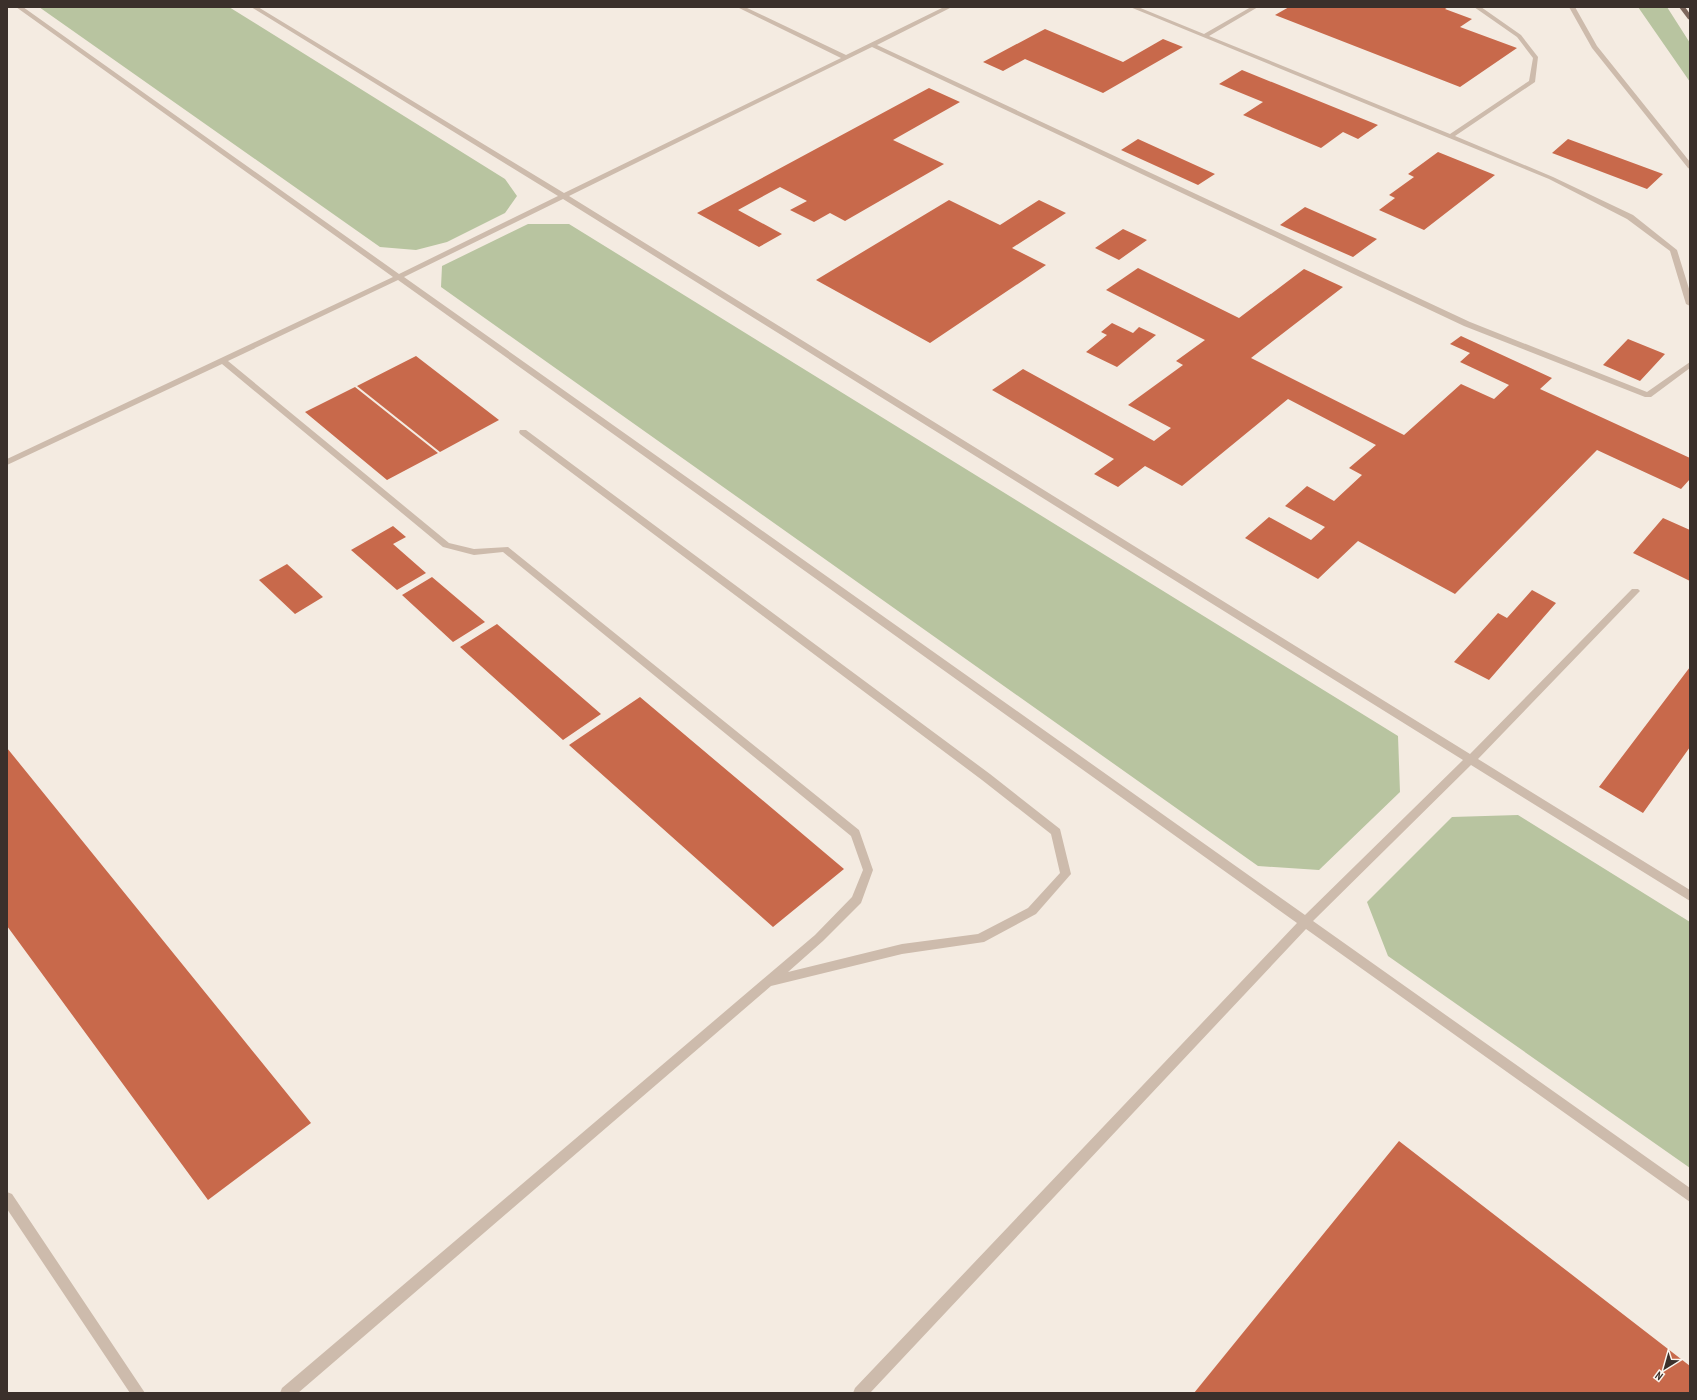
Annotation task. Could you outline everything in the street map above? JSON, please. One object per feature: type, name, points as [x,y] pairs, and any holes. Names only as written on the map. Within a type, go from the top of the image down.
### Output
[{"type":"main road","points":[[1682,7],[1690,18]]},
{"type":"lane","points":[[19,7],[1690,1196]]},
{"type":"lane","points":[[254,7],[563,196],[1690,896]]},
{"type":"lane","points":[[740,7],[846,58]]},
{"type":"lane","points":[[7,462],[399,277],[950,7]]},
{"type":"lane","points":[[1133,7],[1551,178],[1630,217],[1673,250],[1690,304]]},
{"type":"lane","points":[[1205,36],[1255,7]]},
{"type":"lane","points":[[1450,137],[1532,82],[1536,58],[1519,36],[1477,7]]},
{"type":"lane","points":[[1572,7],[1594,47],[1690,167]]},
{"type":"lane","points":[[872,45],[1467,324],[1640,392],[1648,395],[1690,364]]},
{"type":"lane","points":[[222,360],[446,545],[474,552],[505,549],[855,833],[868,870],[857,900],[819,938],[287,1393]]},
{"type":"lane","points":[[523,432],[986,777],[1056,832],[1066,874],[1032,911],[980,939],[902,949],[769,982]]},
{"type":"lane","points":[[860,1393],[1305,922],[1470,760],[1635,591]]},
{"type":"lane","points":[[7,1198],[138,1393]]},
{"type":"green space","points":[[39,7],[229,7],[505,179],[517,196],[505,213],[447,242],[416,250],[380,247]]},
{"type":"green space","points":[[1638,7],[1667,7],[1690,43],[1690,82]]},
{"type":"green space","points":[[528,224],[569,224],[1398,736],[1400,792],[1319,870],[1258,866],[441,287],[442,266]]},
{"type":"green space","points":[[1518,815],[1690,922],[1690,1168],[1388,956],[1367,902],[1452,817]]},
{"type":"building","points":[[1289,7],[1448,7],[1445,9],[1472,19],[1460,27],[1517,48],[1460,87],[1275,15]]},
{"type":"building","points":[[1045,29],[1123,62],[1163,39],[1183,47],[1103,93],[1025,59],[1003,71],[983,62]]},
{"type":"building","points":[[1242,70],[1378,125],[1358,139],[1343,132],[1321,148],[1243,115],[1263,102],[1219,84]]},
{"type":"building","points":[[929,88],[960,102],[893,140],[944,164],[845,221],[830,213],[814,222],[790,210],[807,201],[780,187],[738,210],[782,234],[759,247],[697,213]]},
{"type":"building","points":[[1138,139],[1215,174],[1198,185],[1121,150]]},
{"type":"building","points":[[1568,139],[1663,174],[1647,189],[1552,153]]},
{"type":"building","points":[[1438,152],[1495,175],[1424,230],[1379,210],[1395,198],[1389,195],[1414,177],[1408,174]]},
{"type":"building","points":[[949,200],[1000,225],[1039,200],[1066,213],[1012,248],[1046,265],[930,343],[816,280]]},
{"type":"building","points":[[1305,207],[1377,239],[1353,257],[1280,225]]},
{"type":"building","points":[[1123,229],[1147,240],[1119,260],[1095,248]]},
{"type":"building","points":[[1138,268],[1239,318],[1304,269],[1343,287],[1251,358],[1404,435],[1461,384],[1494,399],[1509,385],[1460,362],[1470,353],[1450,344],[1461,336],[1552,378],[1540,389],[1690,458],[1690,479],[1681,489],[1597,450],[1455,594],[1358,541],[1318,579],[1245,538],[1269,517],[1311,540],[1325,527],[1285,506],[1307,486],[1334,501],[1362,475],[1349,468],[1376,445],[1288,399],[1182,486],[1145,466],[1118,487],[1094,474],[1114,459],[992,390],[1023,369],[1154,441],[1171,428],[1128,405],[1183,365],[1176,361],[1205,340],[1106,290]]},
{"type":"building","points":[[1112,323],[1133,333],[1139,327],[1156,335],[1117,367],[1086,352],[1107,335],[1101,332]]},
{"type":"building","points":[[1628,339],[1665,354],[1640,381],[1603,365]]},
{"type":"building","points":[[416,356],[499,420],[440,452],[357,386]]},
{"type":"building","points":[[355,387],[438,453],[387,480],[305,412]]},
{"type":"building","points":[[1663,518],[1690,530],[1690,581],[1633,553]]},
{"type":"building","points":[[393,526],[406,537],[393,544],[426,573],[397,590],[351,550]]},
{"type":"building","points":[[287,564],[323,597],[295,614],[259,580]]},
{"type":"building","points":[[432,577],[485,622],[453,642],[402,595]]},
{"type":"building","points":[[1532,590],[1556,603],[1489,680],[1454,662],[1498,613],[1507,618]]},
{"type":"building","points":[[497,624],[601,714],[563,740],[460,647]]},
{"type":"building","points":[[1690,667],[1690,747],[1643,813],[1599,787]]},
{"type":"building","points":[[640,697],[844,869],[773,927],[569,745]]},
{"type":"building","points":[[7,748],[311,1123],[208,1200],[7,926]]},
{"type":"building","points":[[1399,1141],[1690,1366],[1690,1393],[1194,1393]]}]
